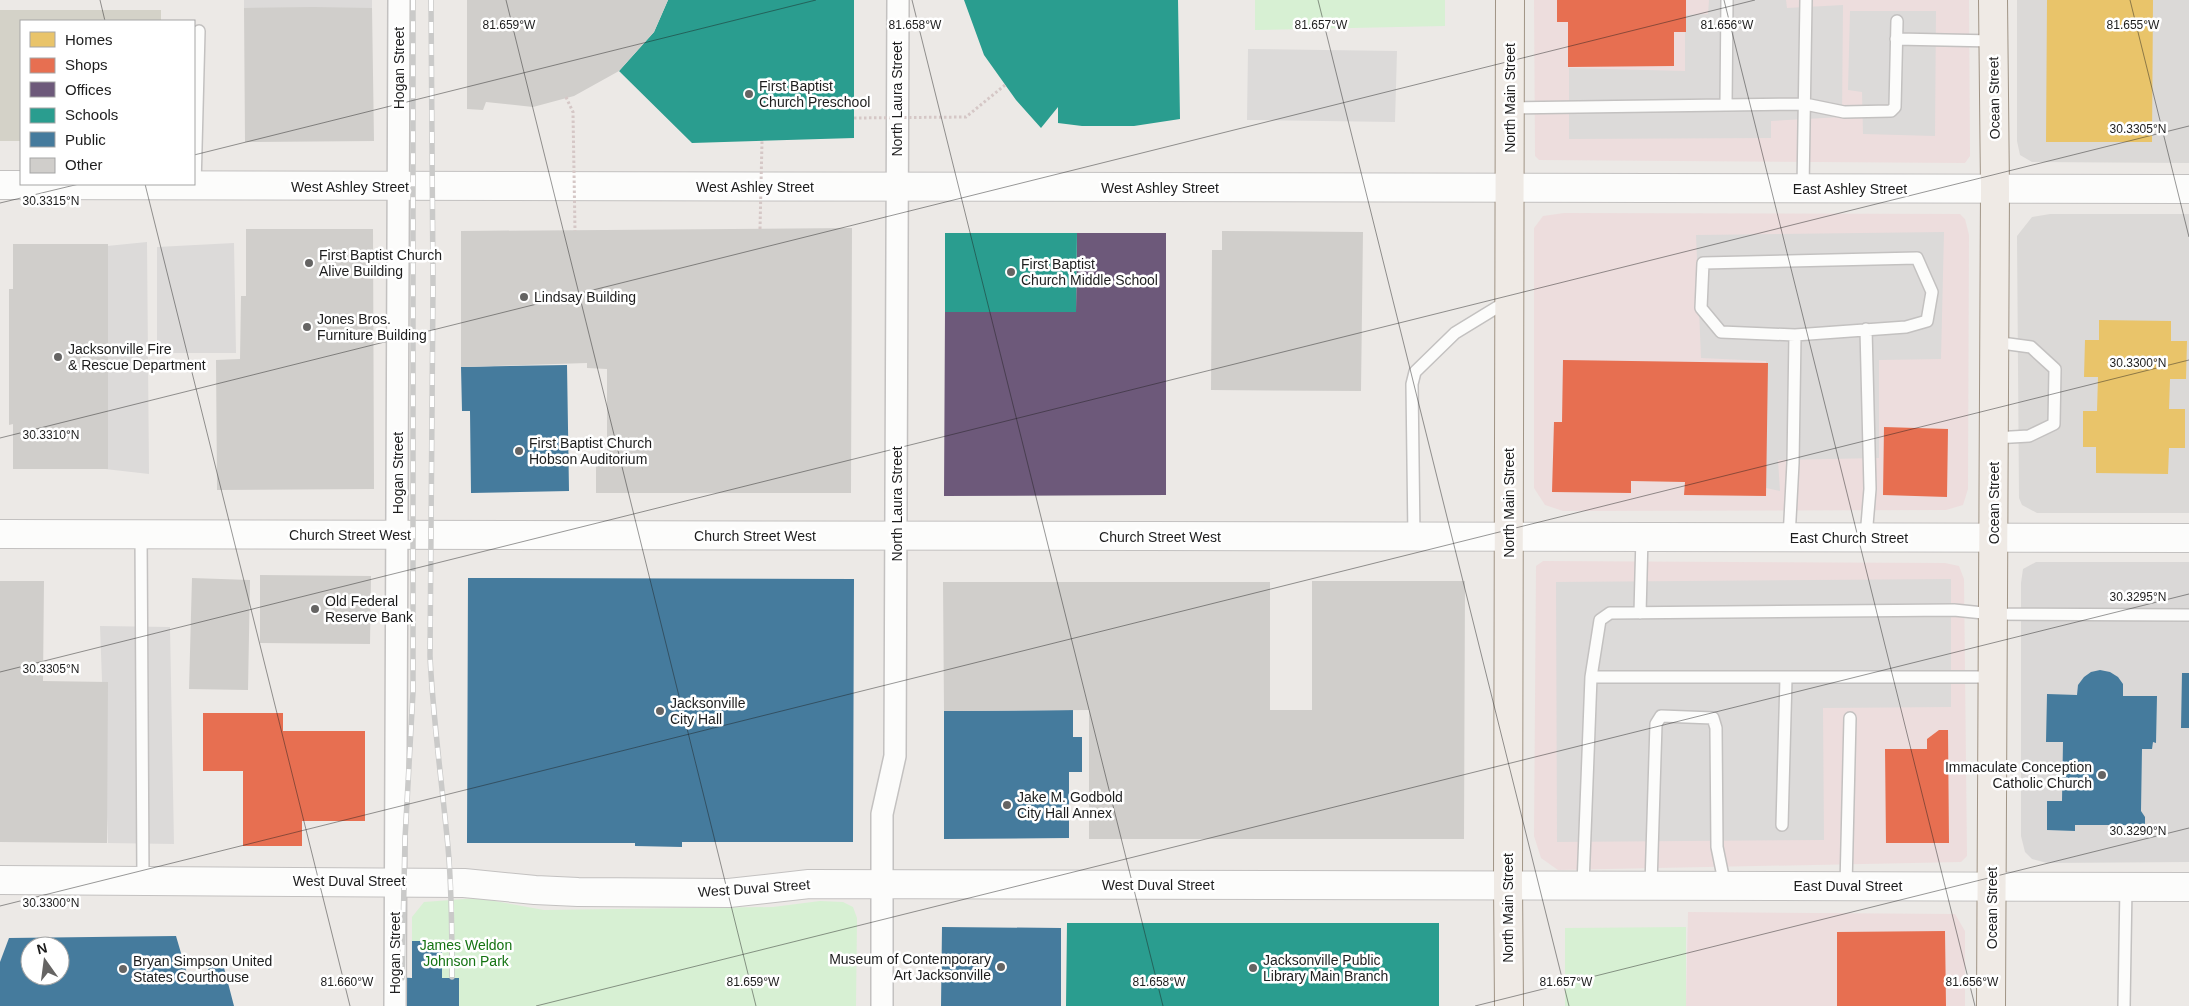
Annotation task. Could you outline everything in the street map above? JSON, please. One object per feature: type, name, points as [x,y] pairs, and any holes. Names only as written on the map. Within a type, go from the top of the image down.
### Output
[{"type":"main road","name":"North Main Street","points":[[1509,1006],[1510,0]]},
{"type":"main road","name":"Ocean Street","points":[[1991,1006],[1995,189],[1993,0]]},
{"type":"street","name":"Hogan Street","points":[[395,1006],[400,187],[399,0]]},
{"type":"street","name":"North Laura Street","points":[[882,1006],[883,807],[895,756],[898,0]]},
{"type":"street","name":"West Ashley Street","points":[[0,185],[1511,188]]},
{"type":"street","name":"East Ashley Street","points":[[1511,188],[2189,189]]},
{"type":"street","name":"Church Street West","points":[[0,534],[1509,537]]},
{"type":"street","name":"East Church Street","points":[[1509,537],[2189,538]]},
{"type":"street","name":"West Duval Street","points":[[0,880],[464,883],[556,892],[729,892],[793,885],[882,884],[1508,886]]},
{"type":"street","name":"East Duval Street","points":[[1508,886],[2189,887]]},
{"type":"lane","points":[[1726,0],[1726,105]]},
{"type":"lane","points":[[1803,188],[1806,0]]},
{"type":"lane","points":[[1510,108],[1805,104],[1844,112],[1891,111],[1895,107],[1897,21]]},
{"type":"lane","points":[[195,186],[199,31]]},
{"type":"lane","points":[[1896,39],[1994,41]]},
{"type":"lane","points":[[1917,258],[1932,292],[1927,321],[1906,326],[1866,330],[1795,334],[1721,332],[1701,308],[1702,263],[1917,258]]},
{"type":"lane","points":[[1414,537],[1412,384],[1415,372],[1456,333],[1510,299]]},
{"type":"lane","points":[[1866,330],[1870,489],[1866,538]]},
{"type":"lane","points":[[1789,538],[1793,463],[1795,334]]},
{"type":"lane","points":[[1994,342],[2031,347],[2056,369],[2054,424],[2029,436],[1994,438]]},
{"type":"lane","points":[[141,535],[143,880]]},
{"type":"lane","points":[[1640,613],[1642,538]]},
{"type":"lane","points":[[1583,885],[1591,677],[1600,620],[1610,613],[1954,610],[1993,614],[2189,615]]},
{"type":"lane","points":[[1591,677],[1992,677]]},
{"type":"lane","points":[[1782,825],[1786,678]]},
{"type":"lane","points":[[1651,886],[1656,724],[1662,716],[1713,718],[1716,728],[1717,847],[1725,886]]},
{"type":"lane","points":[[1846,886],[1850,718]]},
{"type":"lane","points":[[2124,1006],[2126,887]]},
{"type":"path","points":[[854,118],[966,117],[1005,85]]},
{"type":"path","points":[[566,97],[573,112],[575,230]]},
{"type":"path","points":[[760,228],[762,141]]},
{"type":"shaded area","points":[[244,0],[372,0],[372,8],[244,8]]},
{"type":"shaded area","points":[[1534,0],[1969,0],[1970,156],[1965,163],[1539,160],[1535,156]]},
{"type":"shaded area","points":[[1709,0],[1786,0],[1787,8],[1843,5],[1842,117],[1771,121],[1771,138],[1569,139],[1569,68],[1685,71],[1685,15],[1708,14]]},
{"type":"shaded area","points":[[2017,0],[2189,0],[2189,163],[2032,162],[2020,155],[2017,141]]},
{"type":"shaded area","points":[[0,10],[161,10],[161,20],[20,20],[20,141],[0,141]]},
{"type":"shaded area","points":[[1850,11],[1936,11],[1935,136],[1863,134],[1862,92],[1848,90]]},
{"type":"shaded area","points":[[1248,49],[1397,51],[1395,122],[1247,120]]},
{"type":"shaded area","points":[[1564,213],[1960,214],[1965,219],[1969,235],[1968,489],[1963,505],[1946,510],[1563,511],[1545,505],[1534,488],[1534,228],[1543,216]]},
{"type":"shaded area","points":[[2050,214],[2189,214],[2189,513],[2037,513],[2022,505],[2019,498],[2017,236],[2032,217]]},
{"type":"shaded area","points":[[1944,232],[1941,359],[1879,360],[1879,458],[1778,460],[1780,491],[1766,488],[1766,361],[1701,358],[1696,235]]},
{"type":"shaded area","points":[[147,242],[149,474],[105,469],[107,246]]},
{"type":"shaded area","points":[[234,243],[236,353],[157,353],[157,247]]},
{"type":"shaded area","points":[[1543,561],[1945,563],[1959,566],[1964,579],[1967,856],[1961,862],[1558,870],[1541,858],[1534,836],[1536,566]]},
{"type":"shaded area","points":[[2036,562],[2189,562],[2189,862],[2047,863],[2032,859],[2025,852],[2021,836],[2021,583],[2023,569]]},
{"type":"shaded area","points":[[1951,579],[1951,707],[1823,708],[1824,840],[1557,842],[1556,582]]},
{"type":"shaded area","points":[[100,626],[170,627],[174,844],[108,843]]},
{"type":"shaded area","points":[[1688,912],[1955,914],[1965,931],[1965,1006],[1686,1006]]},
{"type":"green space","points":[[1255,0],[1445,0],[1445,26],[1255,30]]},
{"type":"green space","name":"James Weldon Johnson Park","points":[[478,898],[544,910],[773,907],[820,901],[843,902],[853,907],[857,918],[856,1006],[412,1006],[412,917],[424,902]]},
{"type":"green space","points":[[1686,927],[1686,1006],[1565,1006],[1565,928]]},
{"type":"building: Homes","points":[[2047,0],[2153,0],[2152,142],[2046,142]]},
{"type":"building: Homes","points":[[2099,320],[2171,321],[2171,341],[2187,341],[2186,379],[2170,379],[2169,409],[2185,409],[2185,448],[2169,448],[2168,474],[2096,473],[2096,447],[2083,447],[2083,411],[2097,411],[2098,377],[2084,377],[2085,340],[2099,340]]},
{"type":"building: Shops","points":[[1557,0],[1686,0],[1686,32],[1674,32],[1674,66],[1568,67],[1568,22],[1557,22]]},
{"type":"building: Shops","points":[[1563,360],[1768,363],[1766,496],[1684,495],[1685,482],[1631,481],[1631,493],[1552,492],[1554,422],[1562,422]]},
{"type":"building: Shops","points":[[1884,427],[1948,429],[1947,497],[1883,495]]},
{"type":"building: Shops","points":[[203,713],[283,713],[283,731],[365,731],[365,821],[302,821],[302,846],[243,846],[243,771],[203,771]]},
{"type":"building: Shops","points":[[1939,730],[1948,730],[1949,843],[1886,843],[1885,749],[1927,749],[1927,739]]},
{"type":"building: Shops","points":[[1945,931],[1946,1006],[1837,1006],[1837,932]]},
{"type":"building: Offices","points":[[1077,233],[1166,233],[1166,495],[944,496],[945,312],[1076,312]]},
{"type":"building: Schools","name":"First Baptist Church Preschool","points":[[668,0],[854,0],[854,138],[692,143],[619,71],[654,32]]},
{"type":"building: Schools","points":[[964,0],[1178,0],[1180,119],[1134,126],[1082,126],[1058,123],[1058,107],[1041,128],[1016,100],[984,55]]},
{"type":"building: Schools","name":"First Baptist Church Middle School","points":[[945,233],[1077,233],[1076,312],[945,312]]},
{"type":"building: Schools","name":"Jacksonville Public Library Main Branch","points":[[1067,923],[1439,923],[1439,1006],[1066,1006]]},
{"type":"building: Public","name":"First Baptist Church Hobson Auditorium","points":[[567,365],[569,491],[471,493],[470,411],[462,411],[461,367]]},
{"type":"building: Public","name":"Jacksonville City Hall","points":[[468,578],[854,579],[853,842],[682,842],[682,847],[635,846],[635,843],[467,843]]},
{"type":"building: Public","name":"Immaculate Conception Catholic Church","points":[[2100,670],[2110,672],[2118,677],[2123,684],[2123,696],[2157,696],[2156,743],[2153,742],[2152,749],[2142,749],[2141,811],[2145,817],[2145,825],[2135,832],[2125,825],[2075,825],[2075,831],[2047,830],[2047,801],[2062,801],[2063,742],[2046,742],[2047,694],[2077,695],[2078,685],[2084,677],[2091,672]]},
{"type":"building: Public","points":[[2182,673],[2189,673],[2189,728],[2181,728]]},
{"type":"building: Public","name":"Jake M. Godbold City Hall Annex","points":[[1073,710],[1073,737],[1082,737],[1082,772],[1069,772],[1069,838],[944,839],[944,711]]},
{"type":"building: Public","name":"Museum of Contemporary Art Jacksonville","points":[[942,927],[1061,928],[1061,1006],[941,1006]]},
{"type":"building: Public","name":"Bryan Simpson United States Courthouse","points":[[176,936],[188,977],[205,976],[213,960],[222,960],[234,1006],[0,1006],[0,962],[9,938],[20,938],[20,986],[70,986],[70,937]]},
{"type":"building: Public","name":"James Weldon Johnson Park","points":[[412,941],[442,941],[442,978],[459,978],[459,1006],[395,1006],[395,977],[412,978]]},
{"type":"building: Other","points":[[467,0],[668,0],[654,32],[619,71],[574,96],[533,107],[486,102],[483,110],[467,109]]},
{"type":"building: Other","points":[[244,8],[372,8],[374,141],[245,142]]},
{"type":"building: Other","points":[[852,228],[851,493],[596,493],[596,459],[607,458],[607,369],[587,368],[587,363],[461,367],[461,231]]},
{"type":"building: Other","points":[[246,229],[373,229],[374,489],[217,490],[216,360],[240,359],[241,296],[246,296]]},
{"type":"building: Other","points":[[1222,231],[1363,232],[1361,391],[1211,390],[1212,250],[1222,250]]},
{"type":"building: Other","name":"Jacksonville Fire & Rescue Department","points":[[13,244],[108,244],[108,469],[13,469],[13,424],[9,425],[9,289],[13,289]]},
{"type":"building: Other","name":"Old Federal Reserve Bank","points":[[260,575],[371,576],[370,644],[260,643]]},
{"type":"building: Other","points":[[192,578],[250,580],[248,690],[189,689]]},
{"type":"building: Other","points":[[0,581],[44,581],[43,681],[108,682],[107,843],[0,842]]},
{"type":"building: Other","points":[[1312,581],[1465,581],[1464,839],[1089,839],[1089,710],[944,711],[943,582],[1270,582],[1270,710],[1312,710]]},
{"type":"railway","points":[[402,978],[405,839],[413,692],[413,0]]},
{"type":"railway","points":[[431,0],[433,286],[430,656],[435,728],[449,863],[452,912],[452,977]]},
{"type":"place","name":"First Baptist Church Preschool","points":[[749,94]]},
{"type":"place","name":"First Baptist Church Alive Building","points":[[309,263]]},
{"type":"place","name":"First Baptist Church Middle School","points":[[1011,272]]},
{"type":"place","name":"Lindsay Building","points":[[524,297]]},
{"type":"place","name":"Jones Bros. Furniture Building","points":[[307,327]]},
{"type":"place","name":"Jacksonville Fire & Rescue Department","points":[[58,357]]},
{"type":"place","name":"First Baptist Church Hobson Auditorium","points":[[519,451]]},
{"type":"place","name":"Old Federal Reserve Bank","points":[[315,609]]},
{"type":"place","name":"Jacksonville City Hall","points":[[660,711]]},
{"type":"place","name":"Immaculate Conception Catholic Church","points":[[2102,775]]},
{"type":"place","name":"Jake M. Godbold City Hall Annex","points":[[1007,805]]},
{"type":"place","name":"Museum of Contemporary Art Jacksonville","points":[[1001,967]]},
{"type":"place","name":"Jacksonville Public Library Main Branch","points":[[1253,968]]},
{"type":"place","name":"Bryan Simpson United States Courthouse","points":[[123,969]]}]
